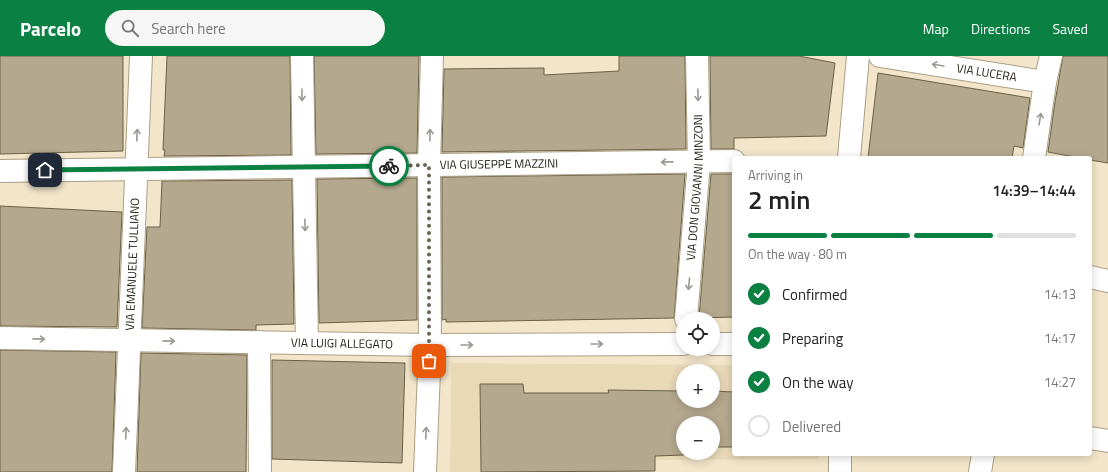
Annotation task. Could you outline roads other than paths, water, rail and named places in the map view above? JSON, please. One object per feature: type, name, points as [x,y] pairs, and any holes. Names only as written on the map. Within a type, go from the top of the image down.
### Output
[{"type":"street","name":"VIA EMANUELE TULLIANO","points":[[124,472],[141,56]]},
{"type":"street","points":[[302,56],[307,343]]},
{"type":"street","points":[[425,472],[430,345],[429,165],[432,56]]},
{"type":"street","name":"VIA DON GIOVANNI MINZONI","points":[[687,312],[699,162],[697,56]]},
{"type":"street","points":[[849,156],[858,56]]},
{"type":"street","name":"VIA LUCERA","points":[[880,56],[1045,82]]},
{"type":"street","points":[[1034,156],[1045,82],[1051,56]]},
{"type":"street","name":"VIA GIUSEPPE MAZZINI","points":[[0,171],[732,161]]},
{"type":"street","points":[[1092,277],[1108,281]]},
{"type":"street","name":"VIA LUIGI ALLEGATO","points":[[0,338],[430,345],[676,344]]},
{"type":"street","points":[[259,342],[260,472]]},
{"type":"street","points":[[720,344],[732,344]]},
{"type":"street","points":[[1092,438],[1108,441]]},
{"type":"street","points":[[840,456],[840,472]]},
{"type":"street","points":[[980,472],[983,456]]}]
